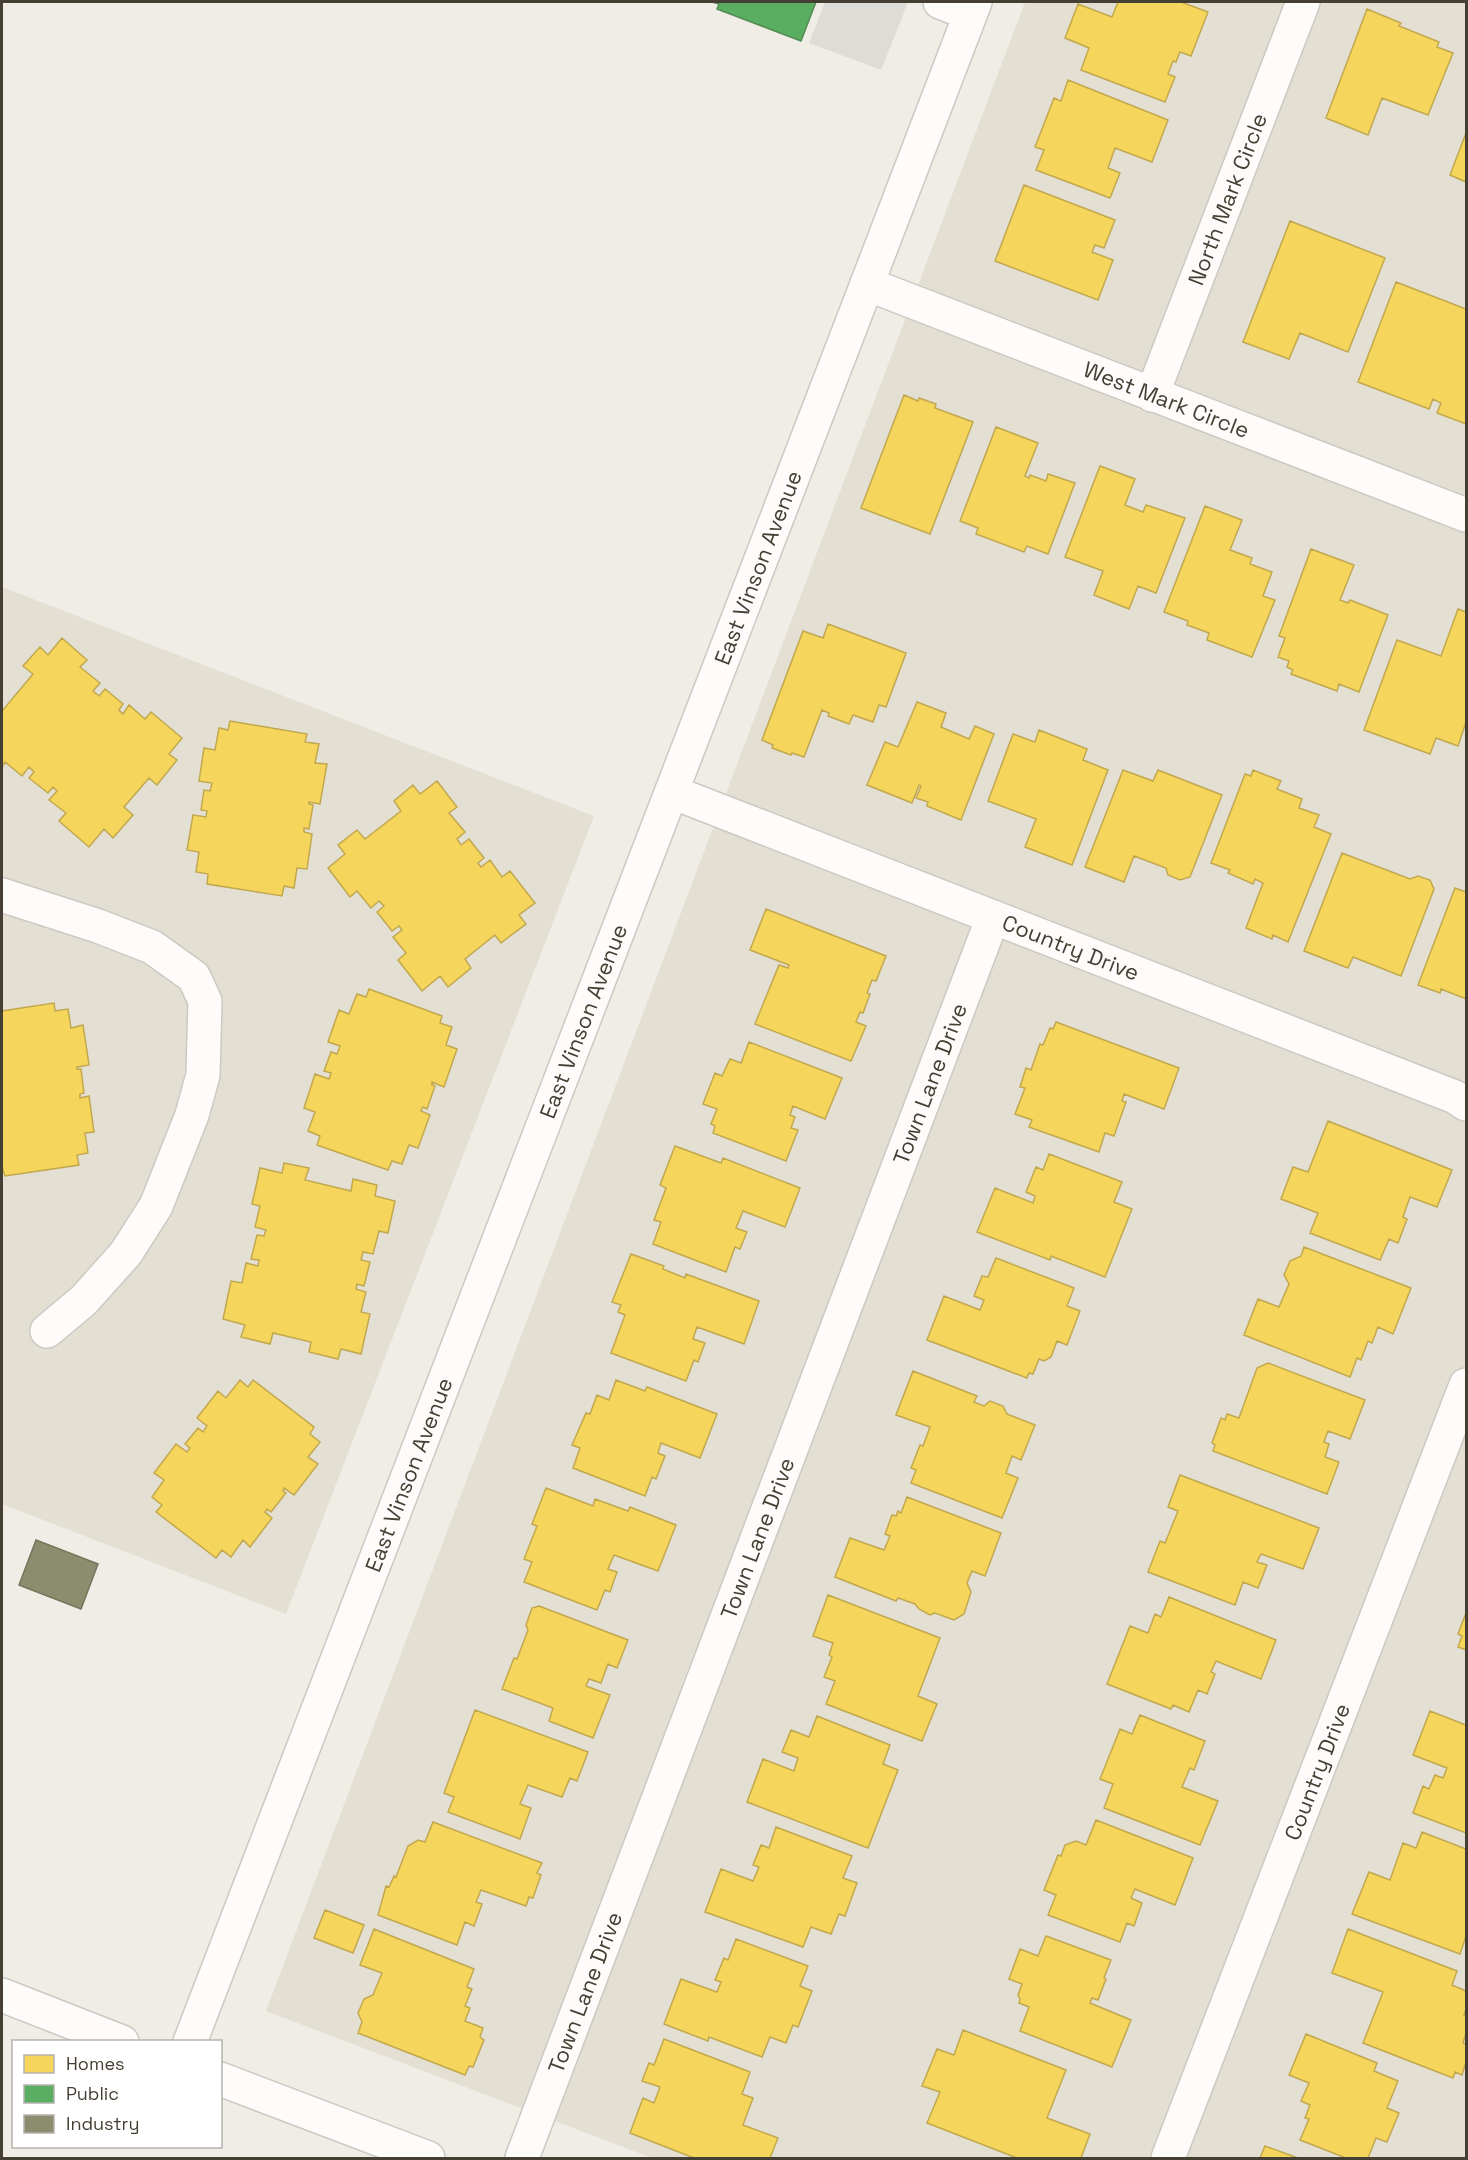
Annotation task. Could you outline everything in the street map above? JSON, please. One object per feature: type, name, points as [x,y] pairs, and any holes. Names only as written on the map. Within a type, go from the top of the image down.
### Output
[{"type":"street","points":[[940,2],[972,8]]},
{"type":"street","name":"North Mark Circle","points":[[1152,395],[1303,2]]},
{"type":"street","name":"East Vinson Avenue","points":[[191,2040],[972,8]]},
{"type":"street","name":"West Mark Circle","points":[[867,284],[1467,515]]},
{"type":"street","name":"Country Drive","points":[[672,792],[1444,1093],[1467,1104]]},
{"type":"street","points":[[2,895],[98,926],[152,947],[194,977],[205,1000],[203,1075],[192,1115],[156,1206],[126,1253],[84,1300],[47,1331]]},
{"type":"street","name":"Town Lane Drive","points":[[522,2158],[993,917]]},
{"type":"street","name":"Country Drive","points":[[1168,2158],[1467,1385]]},
{"type":"street","points":[[2,1995],[117,2040]]},
{"type":"street","points":[[222,2080],[428,2158]]},
{"type":"shaded area","points":[[825,2],[908,2],[881,70],[809,43]]},
{"type":"shaded area","points":[[1025,2],[1466,2],[1466,2158],[652,2158],[266,2011]]},
{"type":"shaded area","points":[[2,587],[594,816],[286,1614],[2,1504]]},
{"type":"building: Homes","points":[[1118,2],[1181,2],[1208,12],[1191,56],[1180,52],[1176,62],[1173,61],[1168,74],[1175,77],[1165,102],[1081,70],[1089,48],[1065,38],[1078,4],[1112,17]]},
{"type":"building: Homes","points":[[1367,9],[1401,23],[1399,26],[1439,42],[1437,47],[1453,53],[1428,115],[1382,98],[1368,135],[1326,118]]},
{"type":"building: Homes","points":[[1068,80],[1168,120],[1152,162],[1115,148],[1108,168],[1120,173],[1110,198],[1036,170],[1044,150],[1035,147],[1054,98],[1061,101]]},
{"type":"building: Homes","points":[[1466,133],[1466,182],[1450,175]]},
{"type":"building: Homes","points":[[1024,185],[1115,220],[1104,248],[1095,245],[1092,252],[1113,260],[1098,300],[995,261]]},
{"type":"building: Homes","points":[[1290,221],[1385,258],[1348,352],[1300,333],[1289,359],[1243,342]]},
{"type":"building: Homes","points":[[1396,282],[1466,309],[1466,424],[1437,413],[1441,403],[1433,399],[1429,409],[1358,382]]},
{"type":"building: Homes","points":[[904,395],[918,401],[919,398],[936,404],[935,408],[973,422],[930,534],[861,508]]},
{"type":"building: Homes","points":[[996,427],[1038,443],[1025,476],[1029,478],[1030,475],[1046,481],[1048,474],[1075,483],[1048,554],[1027,546],[1024,552],[976,534],[978,528],[960,521]]},
{"type":"building: Homes","points":[[1100,466],[1135,479],[1125,505],[1143,512],[1146,505],[1185,518],[1156,593],[1138,586],[1129,609],[1094,595],[1103,571],[1065,557]]},
{"type":"building: Homes","points":[[1205,506],[1242,520],[1230,550],[1252,558],[1250,564],[1272,572],[1263,596],[1275,600],[1252,657],[1207,640],[1209,633],[1187,625],[1188,621],[1164,612]]},
{"type":"building: Homes","points":[[1311,549],[1354,565],[1340,600],[1348,603],[1350,600],[1388,615],[1359,692],[1339,684],[1337,691],[1291,674],[1293,670],[1287,667],[1289,661],[1278,657],[1285,638],[1279,636]]},
{"type":"building: Homes","points":[[1458,609],[1466,612],[1466,722],[1458,746],[1436,738],[1430,754],[1364,730],[1397,640],[1441,656]]},
{"type":"building: Homes","points":[[828,624],[906,653],[886,707],[879,705],[873,722],[853,715],[849,724],[828,716],[829,713],[822,710],[804,757],[792,753],[791,755],[772,748],[773,745],[762,740],[803,631],[823,638]]},
{"type":"building: Homes","points":[[62,638],[87,660],[80,667],[100,683],[93,691],[99,696],[105,689],[123,704],[119,710],[123,714],[129,705],[145,719],[151,712],[182,738],[169,754],[177,760],[157,785],[149,778],[124,807],[133,815],[113,838],[104,829],[89,847],[59,821],[66,813],[49,800],[57,791],[53,787],[48,793],[29,778],[34,772],[29,767],[22,776],[5,762],[2,767],[2,709],[33,674],[23,666],[40,647],[48,655]]},
{"type":"building: Homes","points":[[917,702],[946,713],[941,727],[969,739],[975,726],[994,734],[961,820],[927,806],[928,802],[916,798],[921,786],[919,785],[912,803],[867,785],[885,742],[898,747]]},
{"type":"building: Homes","points":[[230,721],[307,734],[305,742],[319,744],[315,763],[327,764],[320,804],[309,802],[313,805],[309,829],[304,828],[304,832],[312,834],[307,869],[297,868],[294,888],[284,886],[282,896],[207,884],[208,874],[196,872],[199,852],[187,850],[193,815],[206,817],[207,811],[201,810],[204,790],[210,791],[212,783],[199,781],[204,748],[215,750],[219,728],[228,730]]},
{"type":"building: Homes","points":[[1039,730],[1087,749],[1083,760],[1108,770],[1072,865],[1025,847],[1036,819],[988,801],[1013,734],[1035,742]]},
{"type":"building: Homes","points":[[1123,770],[1153,781],[1158,770],[1222,795],[1190,877],[1180,880],[1168,875],[1166,868],[1134,856],[1124,882],[1085,867]]},
{"type":"building: Homes","points":[[1253,770],[1281,781],[1277,789],[1302,799],[1299,808],[1319,815],[1314,827],[1331,834],[1288,942],[1273,935],[1272,939],[1246,928],[1263,883],[1255,879],[1253,884],[1228,873],[1230,870],[1211,863],[1245,774],[1251,776]]},
{"type":"building: Homes","points":[[437,781],[457,807],[449,813],[465,832],[457,839],[461,845],[469,839],[484,858],[478,863],[481,867],[490,860],[502,877],[510,871],[535,903],[519,915],[526,924],[501,943],[495,935],[465,959],[471,968],[448,987],[440,976],[422,991],[398,960],[406,953],[393,937],[402,930],[399,926],[392,931],[377,912],[384,906],[379,901],[371,908],[357,891],[350,897],[328,868],[345,854],[338,845],[357,830],[365,839],[401,811],[394,801],[413,785],[420,794]]},
{"type":"building: Homes","points":[[1342,853],[1410,879],[1418,876],[1430,880],[1434,889],[1401,976],[1353,957],[1348,968],[1304,951]]},
{"type":"building: Homes","points":[[1455,888],[1466,892],[1466,999],[1441,989],[1440,993],[1418,985]]},
{"type":"building: Homes","points":[[766,909],[886,956],[876,981],[872,980],[863,1013],[860,1012],[856,1022],[866,1026],[851,1061],[755,1024],[779,965],[788,968],[789,965],[750,950]]},
{"type":"building: Homes","points":[[369,989],[442,1016],[440,1023],[452,1027],[446,1045],[457,1049],[444,1087],[432,1082],[435,1086],[427,1109],[423,1107],[421,1111],[430,1115],[418,1148],[409,1145],[402,1164],[392,1161],[388,1170],[317,1145],[320,1136],[308,1131],[315,1112],[304,1108],[315,1074],[329,1079],[331,1073],[324,1071],[331,1052],[337,1054],[340,1046],[328,1042],[339,1010],[349,1014],[357,994],[366,997]]},
{"type":"building: Homes","points":[[54,1003],[55,1011],[68,1009],[71,1028],[83,1025],[89,1065],[77,1067],[77,1069],[81,1069],[84,1093],[80,1094],[80,1098],[89,1096],[94,1132],[85,1133],[88,1153],[77,1155],[79,1165],[5,1176],[2,1167],[2,1011]]},
{"type":"building: Homes","points":[[1056,1022],[1179,1068],[1164,1109],[1124,1094],[1122,1101],[1126,1102],[1114,1136],[1105,1133],[1099,1152],[1029,1127],[1032,1120],[1015,1114],[1025,1088],[1020,1087],[1026,1068],[1031,1070],[1040,1044],[1043,1045],[1050,1028],[1053,1029]]},
{"type":"building: Homes","points":[[749,1042],[842,1078],[825,1119],[793,1106],[790,1115],[795,1117],[791,1128],[798,1130],[786,1161],[713,1133],[715,1126],[711,1124],[717,1109],[703,1104],[715,1073],[722,1076],[730,1059],[741,1063]]},
{"type":"building: Homes","points":[[1328,1121],[1452,1170],[1437,1207],[1410,1197],[1403,1217],[1407,1219],[1398,1243],[1389,1239],[1380,1260],[1310,1233],[1318,1213],[1281,1199],[1293,1167],[1308,1172]]},
{"type":"building: Homes","points":[[675,1146],[721,1163],[723,1158],[800,1188],[785,1227],[743,1211],[736,1228],[747,1232],[740,1249],[735,1247],[726,1272],[653,1244],[661,1222],[654,1220],[666,1188],[660,1185]]},
{"type":"building: Homes","points":[[1049,1154],[1122,1182],[1114,1202],[1132,1209],[1105,1277],[1051,1256],[1050,1260],[977,1232],[995,1188],[1033,1203],[1035,1196],[1026,1192],[1036,1167],[1043,1170]]},
{"type":"building: Homes","points":[[284,1163],[309,1168],[305,1180],[351,1191],[353,1179],[377,1185],[375,1196],[395,1201],[388,1233],[379,1231],[373,1254],[363,1252],[361,1260],[370,1262],[364,1286],[357,1284],[356,1289],[366,1292],[361,1312],[370,1314],[361,1354],[341,1349],[338,1359],[309,1352],[311,1342],[273,1333],[270,1344],[241,1337],[245,1325],[223,1319],[231,1281],[242,1283],[246,1263],[258,1266],[259,1260],[251,1259],[257,1235],[264,1236],[266,1230],[255,1227],[260,1206],[252,1204],[260,1168],[282,1173]]},
{"type":"building: Homes","points":[[1304,1247],[1411,1288],[1393,1334],[1378,1327],[1372,1343],[1368,1341],[1361,1360],[1357,1358],[1350,1377],[1244,1335],[1258,1299],[1279,1307],[1289,1284],[1284,1275],[1290,1261],[1301,1256]]},
{"type":"building: Homes","points":[[631,1254],[664,1266],[663,1269],[685,1278],[686,1274],[759,1301],[744,1344],[697,1327],[693,1339],[705,1343],[698,1362],[694,1360],[686,1381],[611,1353],[625,1315],[618,1312],[621,1305],[612,1302]]},
{"type":"building: Homes","points":[[996,1258],[1074,1288],[1067,1306],[1080,1311],[1067,1345],[1057,1341],[1051,1357],[1044,1361],[1039,1359],[1033,1374],[1029,1373],[1027,1378],[927,1340],[944,1296],[980,1310],[984,1300],[974,1296],[982,1276],[988,1277]]},
{"type":"building: Homes","points":[[1268,1363],[1365,1400],[1350,1439],[1328,1431],[1324,1442],[1329,1444],[1325,1457],[1339,1462],[1327,1494],[1213,1451],[1215,1445],[1212,1443],[1221,1418],[1225,1420],[1227,1414],[1239,1418],[1257,1368]]},
{"type":"building: Homes","points":[[913,1371],[977,1396],[974,1402],[984,1406],[990,1401],[1003,1406],[1007,1414],[1035,1425],[1021,1460],[1012,1456],[1006,1473],[1018,1478],[1002,1518],[911,1483],[916,1470],[911,1468],[930,1427],[896,1415]]},
{"type":"building: Homes","points":[[240,1380],[248,1387],[253,1380],[314,1427],[310,1434],[320,1442],[308,1457],[318,1464],[294,1495],[284,1488],[283,1491],[286,1493],[271,1512],[267,1509],[265,1512],[272,1518],[250,1547],[243,1540],[231,1557],[222,1550],[216,1558],[156,1512],[162,1505],[152,1497],[164,1480],[154,1473],[176,1444],[187,1452],[190,1448],[185,1444],[198,1428],[203,1432],[207,1426],[197,1418],[218,1391],[226,1398]]},
{"type":"building: Homes","points":[[616,1380],[645,1391],[647,1387],[717,1414],[700,1458],[661,1443],[658,1453],[665,1456],[656,1479],[652,1477],[645,1496],[573,1468],[580,1448],[572,1445],[586,1413],[590,1414],[597,1395],[609,1400]]},
{"type":"building: Homes","points":[[1180,1475],[1319,1528],[1303,1569],[1261,1554],[1257,1562],[1267,1565],[1258,1588],[1243,1582],[1235,1605],[1148,1572],[1160,1541],[1165,1543],[1178,1511],[1168,1507]]},
{"type":"building: Homes","points":[[546,1488],[593,1506],[595,1499],[628,1511],[630,1507],[676,1525],[658,1571],[614,1555],[608,1569],[617,1572],[610,1592],[605,1590],[597,1610],[524,1582],[532,1562],[524,1559],[537,1526],[532,1524]]},
{"type":"building: Homes","points":[[907,1497],[1001,1533],[985,1576],[972,1571],[967,1583],[971,1592],[964,1614],[954,1620],[935,1613],[930,1615],[915,1604],[898,1598],[896,1601],[835,1577],[850,1538],[884,1550],[890,1536],[885,1534],[892,1515],[896,1516],[898,1511],[901,1513]]},
{"type":"building: Homes","points":[[828,1595],[940,1638],[918,1696],[937,1704],[922,1741],[826,1704],[835,1681],[824,1677],[832,1657],[829,1655],[833,1643],[813,1636]]},
{"type":"building: Homes","points":[[1169,1597],[1276,1640],[1261,1679],[1216,1661],[1211,1672],[1215,1674],[1207,1694],[1198,1690],[1189,1712],[1173,1705],[1171,1709],[1107,1684],[1130,1626],[1148,1633],[1155,1614],[1161,1617]]},
{"type":"building: Homes","points":[[539,1606],[628,1640],[617,1668],[608,1664],[601,1683],[589,1679],[586,1686],[610,1695],[593,1738],[549,1721],[553,1708],[502,1689],[528,1630],[526,1625],[532,1608]]},
{"type":"building: Homes","points":[[1466,1613],[1466,1650],[1458,1647],[1462,1636],[1458,1634]]},
{"type":"building: Homes","points":[[475,1710],[588,1752],[577,1781],[570,1778],[562,1797],[528,1785],[520,1804],[531,1808],[520,1839],[448,1812],[454,1797],[444,1793]]},
{"type":"building: Homes","points":[[1430,1711],[1466,1725],[1466,1833],[1413,1813],[1423,1786],[1429,1789],[1435,1775],[1443,1778],[1447,1768],[1413,1755]]},
{"type":"building: Homes","points":[[1140,1715],[1205,1741],[1194,1770],[1190,1768],[1182,1787],[1218,1801],[1200,1845],[1104,1808],[1113,1784],[1100,1779],[1120,1729],[1132,1734]]},
{"type":"building: Homes","points":[[817,1716],[890,1745],[883,1764],[898,1770],[868,1848],[747,1802],[763,1759],[794,1771],[798,1758],[782,1752],[791,1730],[809,1737]]},
{"type":"building: Homes","points":[[1096,1820],[1193,1858],[1175,1905],[1135,1889],[1131,1898],[1142,1903],[1134,1926],[1127,1923],[1120,1942],[1048,1915],[1056,1895],[1044,1890],[1058,1855],[1061,1856],[1065,1845],[1076,1841],[1086,1845]]},
{"type":"building: Homes","points":[[433,1822],[542,1863],[537,1873],[541,1875],[533,1898],[529,1897],[526,1906],[481,1890],[476,1902],[482,1904],[474,1926],[465,1922],[457,1945],[378,1915],[386,1886],[389,1887],[394,1876],[396,1877],[408,1846],[418,1840],[425,1842]]},
{"type":"building: Homes","points":[[776,1827],[852,1856],[843,1878],[857,1883],[845,1916],[839,1914],[831,1934],[811,1927],[803,1947],[705,1912],[721,1869],[753,1881],[759,1867],[753,1865],[761,1845],[769,1848]]},
{"type":"building: Homes","points":[[1422,1832],[1466,1849],[1466,1936],[1460,1954],[1352,1914],[1369,1872],[1390,1880],[1403,1843],[1416,1848]]},
{"type":"building: Homes","points":[[325,1910],[364,1925],[353,1953],[314,1938]]},
{"type":"building: Homes","points":[[374,1929],[474,1969],[467,1987],[472,1989],[465,2006],[470,2008],[465,2021],[483,2028],[480,2037],[484,2040],[473,2067],[469,2066],[465,2075],[358,2033],[362,2022],[358,2013],[364,1999],[373,1995],[382,1973],[360,1965]]},
{"type":"building: Homes","points":[[1348,1929],[1457,1971],[1452,1985],[1466,1991],[1464,2015],[1466,2015],[1466,2033],[1463,2043],[1466,2044],[1466,2062],[1462,2075],[1455,2072],[1453,2078],[1363,2043],[1383,1992],[1332,1973]]},
{"type":"building: Homes","points":[[1046,1936],[1111,1960],[1098,2000],[1092,1998],[1090,2003],[1131,2020],[1112,2067],[1020,2031],[1029,2007],[1019,2003],[1018,1995],[1022,1984],[1009,1979],[1020,1949],[1038,1956]]},
{"type":"building: Homes","points":[[736,1939],[808,1966],[800,1986],[812,1991],[798,2027],[793,2025],[786,2043],[770,2037],[762,2057],[709,2037],[708,2041],[664,2024],[681,1979],[717,1992],[721,1982],[715,1980],[724,1958],[728,1960]]},
{"type":"building: Homes","points":[[963,2030],[1066,2070],[1047,2118],[1090,2134],[1081,2158],[1017,2158],[927,2123],[940,2092],[922,2086],[937,2049],[954,2055]]},
{"type":"building: Homes","points":[[1306,2034],[1377,2063],[1374,2071],[1398,2081],[1387,2108],[1399,2113],[1387,2142],[1376,2138],[1368,2158],[1346,2158],[1300,2140],[1309,2119],[1305,2118],[1310,2105],[1301,2101],[1309,2083],[1289,2075]]},
{"type":"building: Homes","points":[[664,2039],[750,2072],[742,2094],[753,2098],[743,2125],[778,2138],[770,2158],[694,2158],[630,2133],[643,2098],[654,2103],[660,2087],[642,2081],[649,2063],[654,2065]]},
{"type":"building: Homes","points":[[1265,2146],[1298,2158],[1260,2158]]},
{"type":"building: Public","points":[[712,2],[816,2],[801,41],[717,9],[719,4]]},
{"type":"building: Industry","points":[[36,1540],[98,1564],[81,1609],[19,1585]]}]
